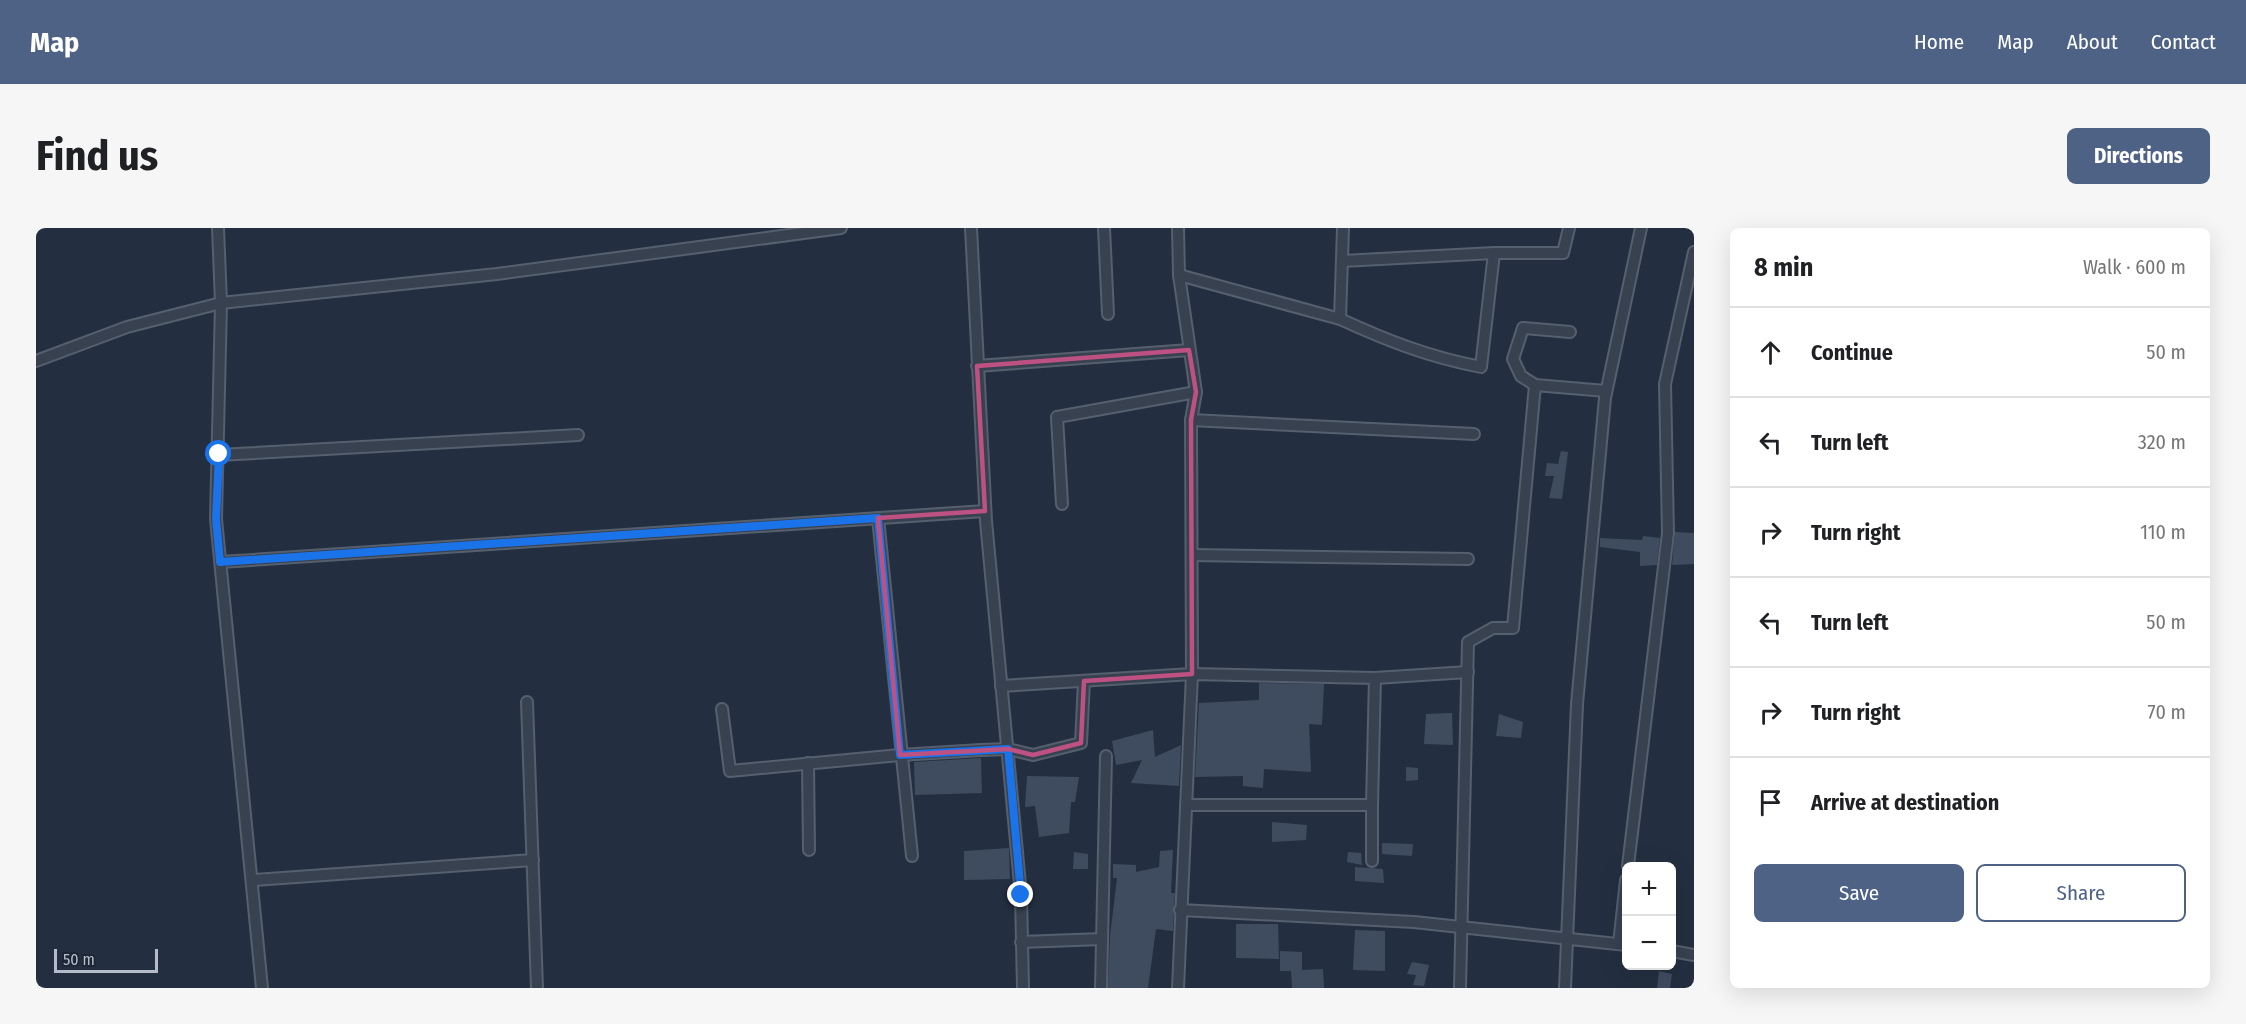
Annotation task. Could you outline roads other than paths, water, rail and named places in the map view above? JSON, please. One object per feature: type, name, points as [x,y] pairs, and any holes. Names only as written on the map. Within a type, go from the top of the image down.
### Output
[{"type":"street","points":[[218,228],[221,303],[216,519],[254,880],[262,988]]},
{"type":"street","points":[[36,361],[127,327],[221,303],[497,274],[841,228]]},
{"type":"street","points":[[970,228],[985,511],[1021,895],[1023,988]]},
{"type":"street","points":[[1104,228],[1108,314]]},
{"type":"street","points":[[1178,228],[1179,275],[1196,392],[1191,420],[1192,675],[1178,988]]},
{"type":"street","points":[[1340,319],[1343,228]]},
{"type":"street","points":[[1342,261],[1494,253],[1563,253],[1569,228]]},
{"type":"street","points":[[1565,988],[1576,704],[1606,392],[1641,228]]},
{"type":"street","points":[[1629,862],[1668,533],[1665,384],[1694,252]]},
{"type":"street","points":[[1179,275],[1340,319],[1396,345],[1446,360],[1481,366],[1494,253]]},
{"type":"street","points":[[1570,332],[1523,328],[1513,359],[1521,376],[1535,385],[1606,392]]},
{"type":"street","points":[[977,366],[1189,350]]},
{"type":"street","points":[[1460,988],[1468,642],[1493,628],[1513,628],[1535,385]]},
{"type":"street","points":[[1062,504],[1057,417],[1196,392]]},
{"type":"street","points":[[1191,420],[1474,434]]},
{"type":"street","points":[[219,454],[578,435]]},
{"type":"street","points":[[220,562],[985,511]]},
{"type":"street","points":[[878,518],[900,755],[912,856]]},
{"type":"street","points":[[1192,555],[1468,560]]},
{"type":"street","points":[[1002,686],[1192,675],[1375,678],[1468,672]]},
{"type":"street","points":[[1372,861],[1375,678]]},
{"type":"street","points":[[722,709],[730,771],[900,755],[1008,749],[1033,755],[1081,743],[1084,681]]},
{"type":"street","points":[[527,702],[537,988]]},
{"type":"street","points":[[1101,988],[1106,756]]},
{"type":"street","points":[[808,763],[809,850]]},
{"type":"street","points":[[1186,806],[1372,806]]},
{"type":"street","points":[[254,880],[532,860]]},
{"type":"street","points":[[1180,910],[1462,926],[1622,945]]},
{"type":"street","points":[[1021,942],[1102,939]]},
{"type":"street","points":[[1676,952],[1694,955]]}]
